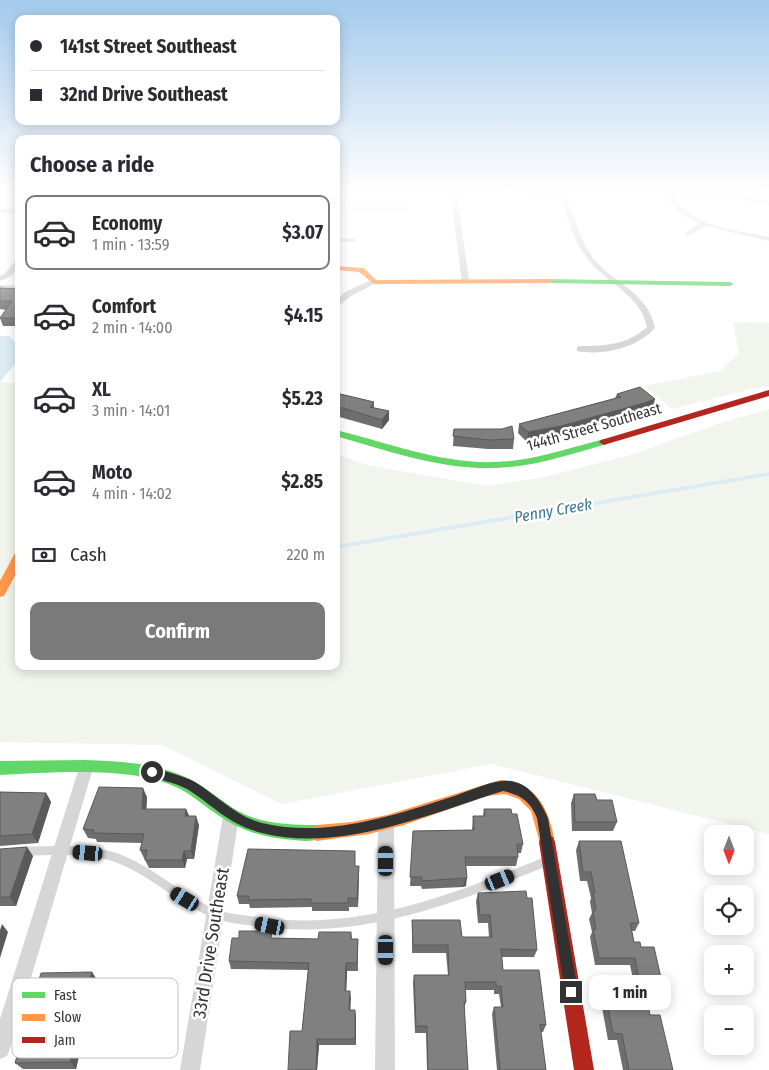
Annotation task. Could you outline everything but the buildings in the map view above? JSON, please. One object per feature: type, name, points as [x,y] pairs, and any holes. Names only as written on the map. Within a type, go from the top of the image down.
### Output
[{"type":"street","points":[[460,240],[465,280]]},
{"type":"street","points":[[580,349],[622,346],[641,338],[651,328],[651,319],[645,308],[629,294],[620,282],[602,270],[589,257],[582,240]]},
{"type":"street","points":[[0,279],[8,275],[15,267]]},
{"type":"street","points":[[340,268],[361,270],[374,282]]},
{"type":"street","points":[[340,302],[348,294],[374,282],[465,280],[730,284]]},
{"type":"street","points":[[0,287],[15,288]]},
{"type":"street","name":"144th Street Southeast","points":[[340,434],[434,459],[481,465],[507,464],[559,455],[769,393]]},
{"type":"street","points":[[0,593],[15,564]]},
{"type":"street","points":[[0,768],[86,768],[152,772],[190,785],[231,816],[262,828],[296,832],[336,832],[386,823],[503,786],[522,790],[536,802],[543,818],[584,1070]]},
{"type":"street","points":[[22,978],[86,768]]},
{"type":"street","name":"33rd Drive Southeast","points":[[190,1070],[231,816]]},
{"type":"street","points":[[385,1070],[386,823]]},
{"type":"street","points":[[0,1049],[12,1010]]},
{"type":"lane","points":[[340,240],[354,240]]},
{"type":"lane","points":[[18,852],[61,850],[101,854],[121,859],[185,899],[216,914],[270,926],[344,925],[386,919],[450,900],[550,860]]},
{"type":"shaded area","points":[[733,322],[769,323],[769,387],[755,388],[672,409],[644,386],[720,371],[739,353]]},
{"type":"shaded area","points":[[0,336],[9,336],[15,342],[15,364],[0,382]]},
{"type":"shaded area","points":[[0,382],[15,384],[15,670],[340,670],[340,455],[367,465],[487,486],[540,478],[634,454],[720,423],[769,409],[769,834],[754,830],[754,825],[733,825],[491,764],[282,804],[162,745],[0,742]]},
{"type":"waterway","name":"Penny Creek","points":[[340,546],[769,474]]},
{"type":"traffic: fast","points":[[549,281],[730,284]]},
{"type":"traffic: fast","points":[[340,434],[444,461],[481,465],[527,462],[604,442]]},
{"type":"traffic: fast","points":[[0,768],[84,766],[147,772],[187,785],[232,816],[252,825],[284,832],[317,833]]},
{"type":"traffic: slow","points":[[340,268],[361,270],[374,282],[549,281]]},
{"type":"traffic: slow","points":[[0,593],[15,564]]},
{"type":"traffic: slow","points":[[317,833],[369,827],[487,789],[505,787],[516,789],[531,799],[540,814],[547,842]]},
{"type":"traffic: jam","points":[[604,442],[769,393]]},
{"type":"traffic: jam","points":[[547,842],[584,1070]]},
{"type":"route","points":[[152,772],[190,785],[231,816],[262,828],[296,832],[336,832],[386,823],[478,792],[503,786],[522,790],[536,802],[543,818],[571,992]]}]
